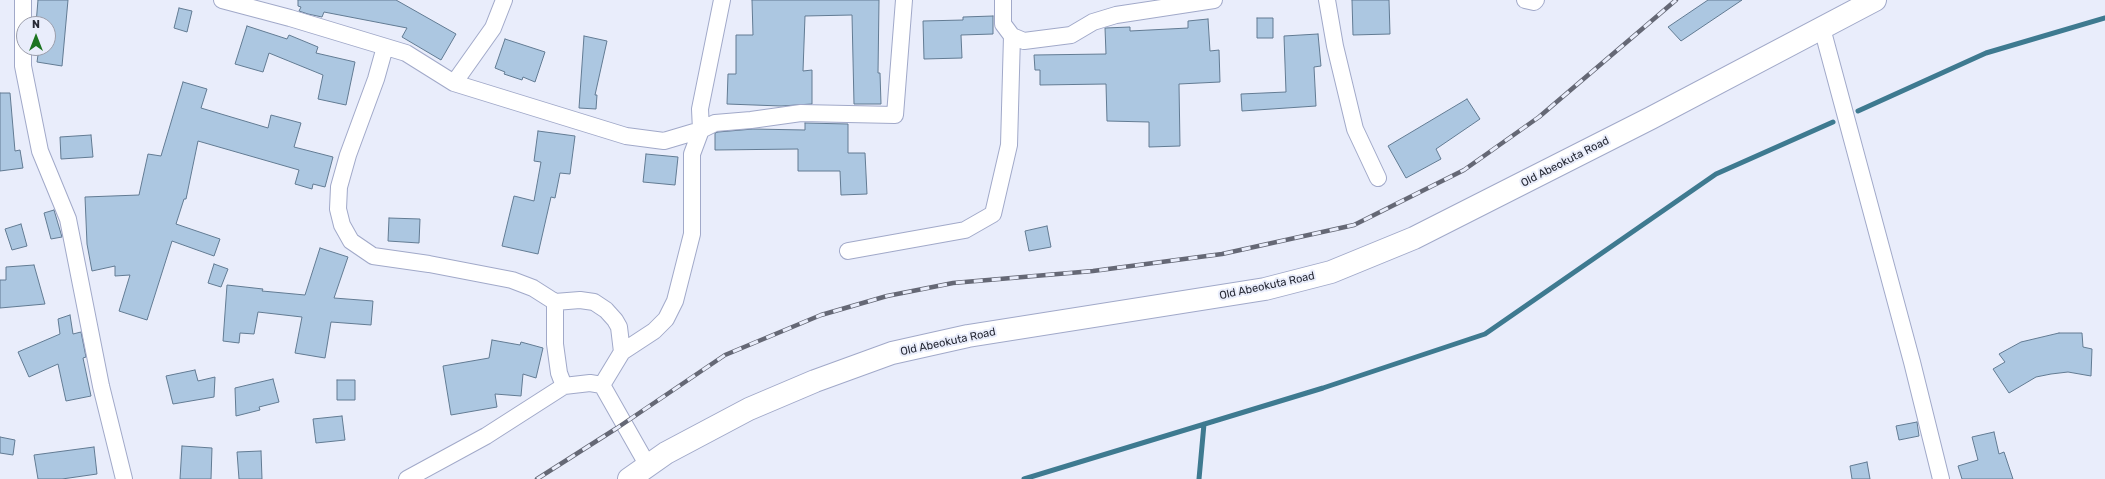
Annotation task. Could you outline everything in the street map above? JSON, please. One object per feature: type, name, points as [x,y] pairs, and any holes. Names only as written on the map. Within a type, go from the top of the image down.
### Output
[{"type":"highway","name":"Old Abeokuta Road","points":[[629,479],[666,453],[749,410],[815,381],[892,353],[968,336],[1265,289],[1331,272],[1414,238],[1875,0]]},
{"type":"street","points":[[23,0],[23,66],[40,151],[68,219],[101,386],[124,479]]},
{"type":"street","points":[[222,0],[290,18],[406,53],[454,83],[626,136],[664,141],[701,130],[716,123],[751,120],[802,112],[895,115],[904,0]]},
{"type":"street","points":[[454,83],[493,28],[504,0]]},
{"type":"street","points":[[602,385],[622,352],[654,331],[666,318],[675,301],[692,234],[692,154],[701,130],[700,109],[722,0]]},
{"type":"street","points":[[1003,0],[1003,24],[1012,36],[1024,41],[1071,34],[1093,22],[1116,15],[1214,0]]},
{"type":"street","points":[[1327,0],[1335,46],[1355,129],[1378,178]]},
{"type":"street","points":[[1525,0],[1534,2],[1536,0]]},
{"type":"street","points":[[1822,28],[1910,355],[1941,479]]},
{"type":"street","points":[[848,251],[965,230],[993,214],[1009,145],[1012,36]]},
{"type":"street","points":[[385,47],[376,79],[348,156],[339,187],[338,209],[342,224],[351,240],[373,256],[429,264],[512,280],[533,288],[555,302],[580,300],[594,302],[606,310],[619,327],[622,352]]},
{"type":"street","points":[[555,302],[555,344],[559,373],[564,386]]},
{"type":"street","points":[[407,479],[486,436],[564,386],[590,383],[602,385]]},
{"type":"street","points":[[602,385],[648,466]]},
{"type":"building","points":[[38,0],[68,0],[62,66],[37,62],[38,56],[56,56],[56,16],[37,16]]},
{"type":"building","points":[[298,0],[396,0],[456,34],[441,60],[402,37],[407,28],[324,12],[322,17],[308,14],[299,11],[301,7],[298,6]]},
{"type":"building","points":[[752,0],[879,0],[878,73],[880,73],[881,104],[854,104],[852,15],[805,16],[803,71],[812,70],[812,104],[781,106],[727,104],[728,74],[736,74],[736,35],[753,35]]},
{"type":"building","points":[[1352,0],[1389,0],[1390,34],[1353,35]]},
{"type":"building","points":[[1708,0],[1742,0],[1681,41],[1668,27]]},
{"type":"building","points":[[179,8],[192,11],[187,32],[174,28]]},
{"type":"building","points":[[993,16],[993,34],[961,35],[962,58],[924,59],[923,21],[963,20],[963,17]]},
{"type":"building","points":[[1257,18],[1273,18],[1273,38],[1257,38]]},
{"type":"building","points":[[1208,19],[1210,51],[1219,50],[1220,82],[1179,84],[1180,146],[1149,147],[1149,122],[1107,121],[1106,84],[1040,85],[1040,70],[1035,70],[1034,55],[1106,54],[1105,28],[1130,27],[1130,31],[1188,28],[1188,21]]},
{"type":"building","points":[[247,26],[287,39],[289,35],[318,47],[316,53],[355,62],[346,105],[318,99],[323,75],[269,53],[263,72],[235,64]]},
{"type":"building","points":[[1318,34],[1321,66],[1314,67],[1316,106],[1242,111],[1241,94],[1286,92],[1284,36]]},
{"type":"building","points":[[584,36],[607,41],[595,95],[597,95],[596,109],[579,108]]},
{"type":"building","points":[[505,39],[545,52],[535,82],[523,77],[522,80],[504,74],[505,72],[495,68]]},
{"type":"building","points":[[183,82],[207,89],[201,108],[268,128],[271,115],[301,123],[294,147],[333,157],[325,187],[313,184],[312,189],[295,184],[299,170],[198,141],[186,199],[184,199],[176,224],[220,239],[214,256],[172,241],[147,320],[119,311],[130,275],[115,276],[115,266],[92,271],[87,244],[85,197],[139,195],[148,154],[161,156]]},
{"type":"building","points":[[0,93],[10,93],[15,151],[20,150],[23,168],[0,171]]},
{"type":"building","points":[[1467,99],[1480,119],[1436,149],[1441,159],[1406,178],[1388,146]]},
{"type":"building","points":[[805,123],[848,124],[848,153],[865,153],[867,194],[841,195],[840,171],[798,171],[798,149],[715,150],[715,133],[718,132],[753,129],[805,130]]},
{"type":"building","points":[[538,131],[575,136],[570,174],[560,173],[555,198],[551,197],[538,254],[502,246],[514,196],[534,201],[541,162],[534,161]]},
{"type":"building","points":[[91,135],[93,157],[61,159],[60,137]]},
{"type":"building","points":[[646,154],[678,157],[675,185],[643,182]]},
{"type":"building","points":[[54,210],[62,237],[51,239],[44,213]]},
{"type":"building","points":[[389,218],[420,219],[419,243],[388,241]]},
{"type":"building","points":[[21,224],[27,246],[12,250],[5,229]]},
{"type":"building","points":[[1047,226],[1051,247],[1029,251],[1025,231]]},
{"type":"building","points":[[320,248],[348,257],[334,298],[373,301],[371,325],[331,322],[325,358],[295,353],[302,317],[258,312],[254,334],[240,333],[239,343],[223,341],[227,285],[263,289],[262,291],[305,295]]},
{"type":"building","points":[[214,264],[228,269],[221,287],[208,283]]},
{"type":"building","points":[[34,265],[45,304],[0,308],[0,280],[6,280],[6,267]]},
{"type":"building","points":[[70,315],[73,334],[81,332],[86,357],[83,358],[91,396],[66,401],[58,364],[29,377],[18,352],[60,334],[58,319]]},
{"type":"building","points":[[2059,333],[2082,333],[2083,347],[2092,349],[2091,376],[2068,372],[2036,377],[2009,393],[1993,369],[2005,362],[1999,354],[2021,342]]},
{"type":"building","points":[[492,340],[520,345],[521,342],[543,348],[536,378],[523,374],[521,396],[495,394],[497,407],[451,415],[443,366],[489,358]]},
{"type":"building","points":[[195,370],[198,381],[215,377],[214,397],[173,404],[166,376]]},
{"type":"building","points":[[273,379],[279,402],[259,407],[260,410],[236,416],[235,388]]},
{"type":"building","points":[[337,380],[355,380],[355,400],[337,400]]},
{"type":"building","points":[[342,416],[345,440],[316,443],[313,419]]},
{"type":"building","points":[[1917,422],[1919,436],[1899,440],[1896,426]]},
{"type":"building","points":[[1994,432],[1999,454],[2004,452],[2013,479],[1962,479],[1958,466],[1978,460],[1972,437]]},
{"type":"building","points":[[0,437],[15,440],[13,455],[0,453]]},
{"type":"building","points":[[182,446],[212,448],[211,479],[180,479]]},
{"type":"building","points":[[94,447],[97,474],[62,479],[38,479],[34,455]]},
{"type":"building","points":[[261,451],[262,479],[239,479],[237,452]]},
{"type":"building","points":[[1867,462],[1870,479],[1852,479],[1850,466]]},
{"type":"waterway","points":[[1858,111],[1986,53],[2105,18]]},
{"type":"waterway","points":[[1024,479],[1323,388],[1485,334],[1716,174],[1833,122]]},
{"type":"waterway","points":[[1199,479],[1204,424]]},
{"type":"railway","points":[[537,479],[617,428],[725,355],[821,315],[887,296],[953,283],[1093,271],[1222,254],[1354,225],[1464,170],[1539,117],[1676,0]]}]
